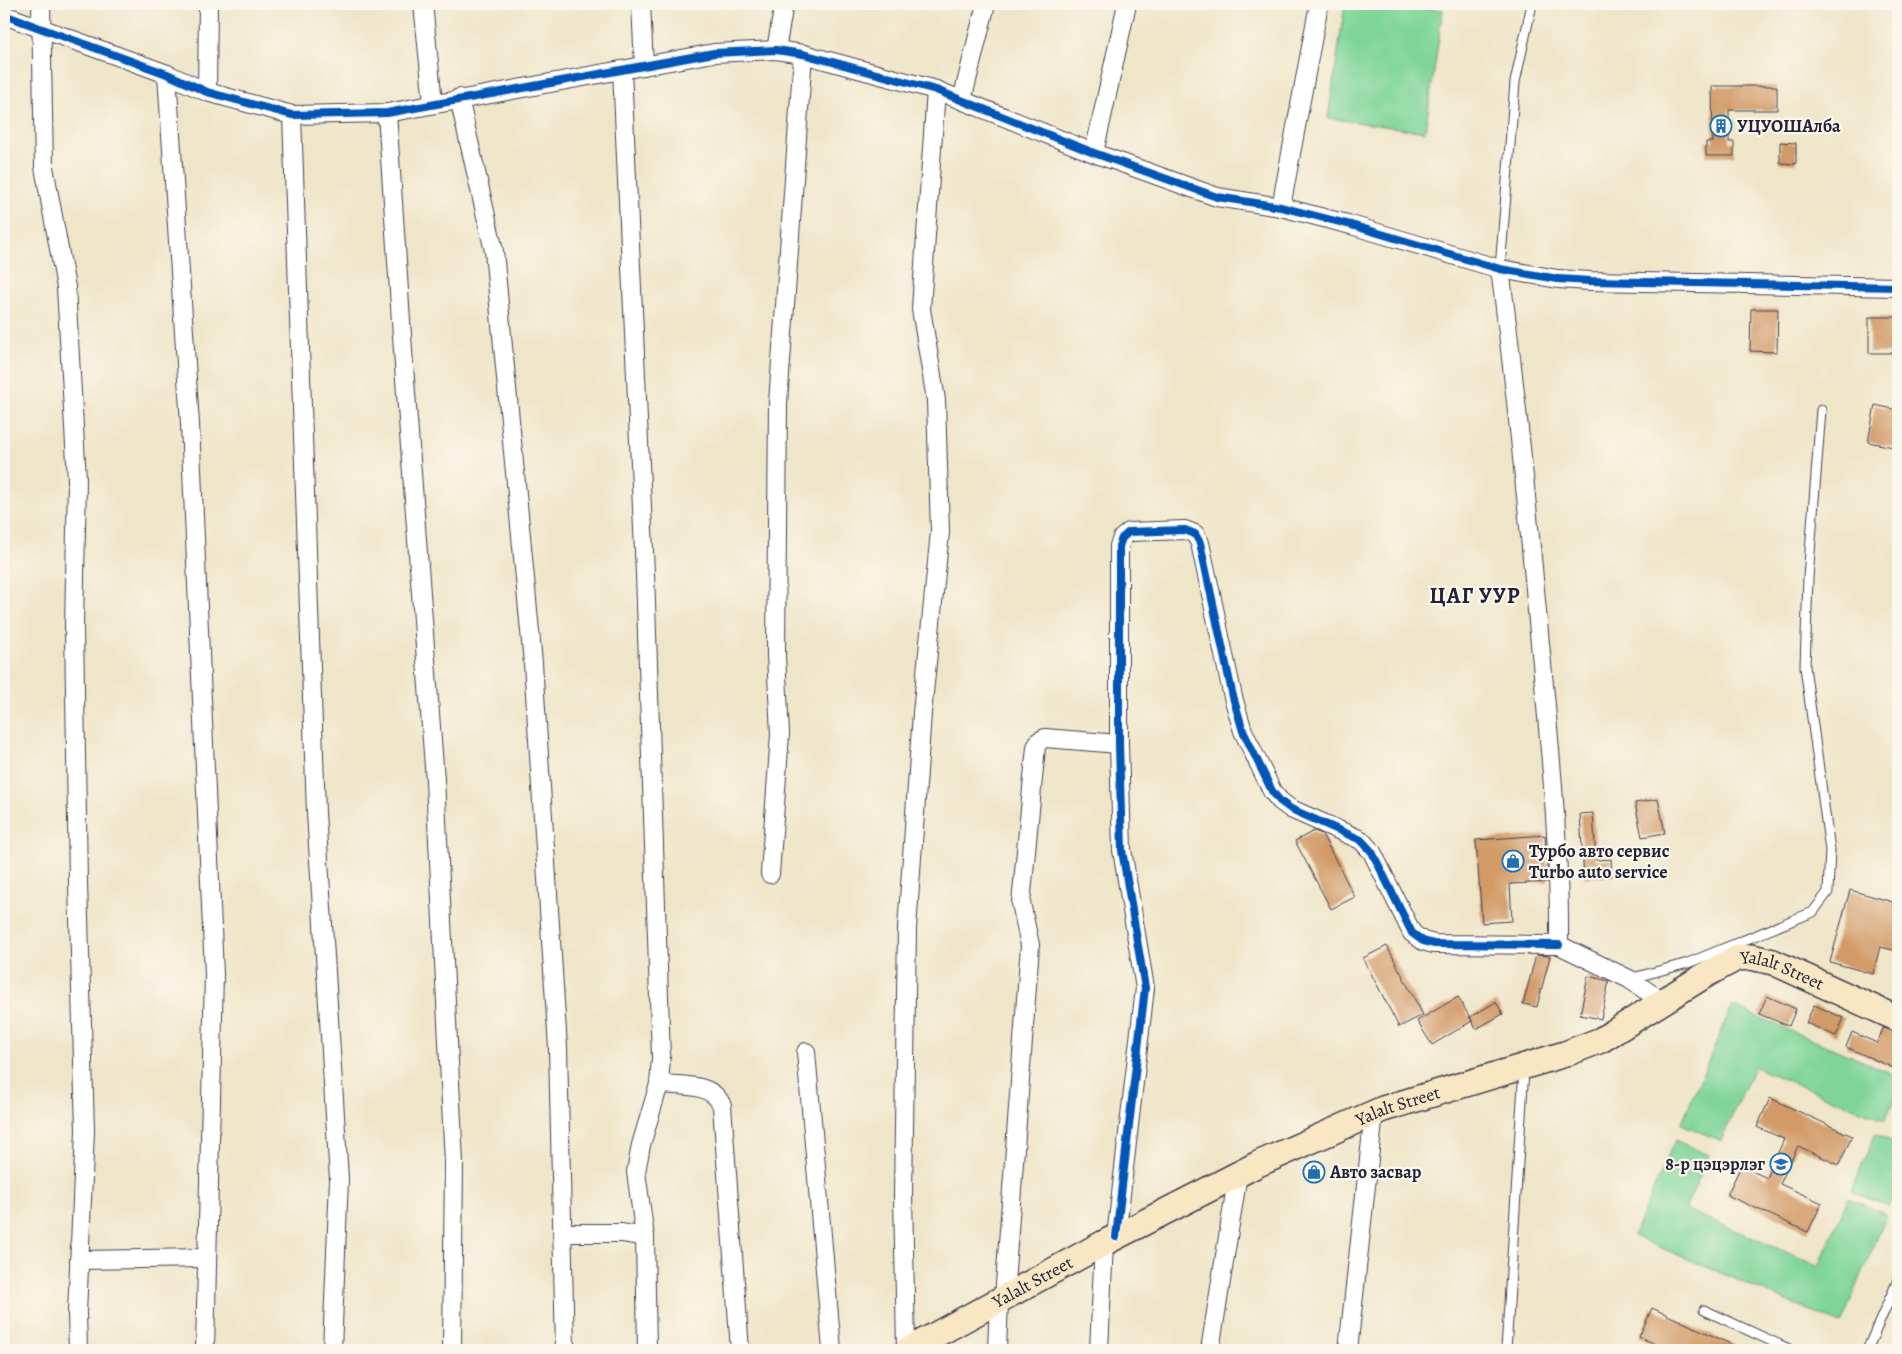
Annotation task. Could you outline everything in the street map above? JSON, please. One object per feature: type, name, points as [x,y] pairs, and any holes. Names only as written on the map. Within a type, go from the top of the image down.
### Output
[{"type":"street","points":[[41,4],[44,167],[66,287],[77,480],[76,705],[85,1131],[77,1314],[78,1350]]},
{"type":"street","points":[[207,92],[208,4]]},
{"type":"street","points":[[423,4],[433,103]]},
{"type":"street","points":[[641,4],[644,66]]},
{"type":"street","points":[[776,50],[784,4]]},
{"type":"street","points":[[962,100],[986,4]]},
{"type":"street","points":[[1094,152],[1127,4]]},
{"type":"street","points":[[1280,207],[1319,4]]},
{"type":"street","points":[[4,15],[41,31],[167,74],[207,92],[292,115],[387,114],[459,98],[714,53],[776,50],[803,54],[936,90],[1094,152],[1217,197],[1280,207],[1351,225],[1500,269],[1558,279],[1590,281],[1898,287]]},
{"type":"street","points":[[770,874],[780,734],[776,656],[778,403],[803,54]]},
{"type":"street","points":[[622,70],[645,573],[660,1084],[641,1145],[636,1172],[645,1237],[647,1350]]},
{"type":"street","points":[[167,74],[190,424],[214,974],[205,1350]]},
{"type":"street","points":[[907,1350],[904,1194],[907,929],[922,713],[940,532],[936,400],[921,309],[936,90]]},
{"type":"street","points":[[459,98],[494,251],[532,653],[558,1048],[564,1233],[564,1350]]},
{"type":"street","points":[[387,114],[405,380],[436,780],[454,1163],[452,1350]]},
{"type":"street","points":[[292,115],[316,813],[338,1179],[332,1350]]},
{"type":"street","points":[[1500,269],[1512,353],[1547,716],[1560,898],[1559,945]]},
{"type":"street","points":[[1099,1350],[1110,1240],[1145,988],[1122,850],[1119,744],[1119,546],[1122,538],[1129,532],[1184,530],[1195,534],[1200,542],[1232,697],[1243,732],[1272,791],[1280,802],[1291,809],[1361,840],[1372,852],[1412,933],[1423,941],[1434,944],[1559,945],[1629,979],[1663,1002]]},
{"type":"street","points":[[996,1350],[1002,1299],[1030,944],[1021,903],[1036,747],[1039,741],[1045,738],[1119,744]]},
{"type":"street","name":"Yalalt Street","points":[[907,1350],[1110,1240],[1238,1174],[1374,1113],[1565,1054],[1600,1040],[1723,965],[1738,958],[1752,957],[1773,962],[1898,1019]]},
{"type":"street","points":[[806,1052],[832,1350]]},
{"type":"street","points":[[660,1084],[712,1092],[719,1098],[722,1106],[740,1350]]},
{"type":"street","points":[[1348,1350],[1374,1113]]},
{"type":"street","points":[[1210,1350],[1238,1174]]},
{"type":"street","points":[[564,1233],[622,1233],[645,1237]]},
{"type":"street","points":[[79,1260],[206,1258]]},
{"type":"lane","points":[[1500,269],[1515,82],[1532,4]]},
{"type":"lane","points":[[1629,979],[1688,962],[1813,912],[1828,892],[1830,850],[1805,668],[1808,578],[1821,410]]},
{"type":"lane","points":[[1506,1350],[1524,1067]]},
{"type":"lane","points":[[1867,1350],[1898,1280]]},
{"type":"lane","points":[[1704,1310],[1791,1350]]},
{"type":"green space","points":[[1345,4],[1399,4],[1443,10],[1425,132],[1328,118]]},
{"type":"green space","points":[[1732,1006],[1898,1076],[1898,1091],[1885,1120],[1754,1067],[1721,1141],[1681,1124]]},
{"type":"green space","points":[[1875,1134],[1898,1144],[1898,1186],[1889,1207],[1851,1191]]},
{"type":"green space","points":[[1675,1140],[1709,1155],[1685,1209],[1819,1266],[1848,1198],[1887,1215],[1841,1324],[1633,1236]]},
{"type":"building","name":"УЦУОШАлба","points":[[1712,86],[1777,86],[1777,110],[1729,110],[1729,142],[1734,142],[1734,156],[1706,156],[1706,142],[1713,142]]},
{"type":"building","points":[[1780,142],[1796,143],[1796,164],[1780,163]]},
{"type":"building","points":[[1751,309],[1778,309],[1777,352],[1750,351]]},
{"type":"building","points":[[1869,317],[1898,317],[1898,353],[1869,353]]},
{"type":"building","points":[[1875,405],[1898,410],[1898,448],[1868,442]]},
{"type":"building","points":[[1658,799],[1665,833],[1642,837],[1635,803]]},
{"type":"building","points":[[1593,813],[1596,860],[1611,859],[1612,876],[1584,878],[1580,814]]},
{"type":"building","points":[[1314,831],[1322,834],[1355,897],[1331,909],[1295,841]]},
{"type":"building","name":"Турбо авто сервис Turbo auto service","points":[[1545,835],[1548,882],[1510,884],[1512,921],[1482,923],[1476,840]]},
{"type":"building","points":[[1850,890],[1893,902],[1892,905],[1898,906],[1898,951],[1880,947],[1873,974],[1830,962]]},
{"type":"building","points":[[1387,946],[1423,1015],[1399,1027],[1363,958]]},
{"type":"building","points":[[1536,955],[1550,956],[1537,1007],[1523,1004]]},
{"type":"building","points":[[1588,976],[1609,981],[1601,1019],[1580,1015]]},
{"type":"building","points":[[1767,996],[1796,1009],[1789,1026],[1759,1014]]},
{"type":"building","points":[[1458,997],[1472,1021],[1432,1045],[1417,1021]]},
{"type":"building","points":[[1496,1002],[1503,1014],[1476,1029],[1470,1017]]},
{"type":"building","points":[[1814,1005],[1844,1018],[1836,1036],[1806,1023]]},
{"type":"building","points":[[1883,1028],[1898,1033],[1898,1070],[1846,1047],[1852,1032],[1877,1043]]},
{"type":"building","points":[[1770,1098],[1852,1136],[1839,1165],[1798,1146],[1780,1184],[1822,1203],[1808,1232],[1727,1195],[1741,1166],[1767,1178],[1784,1139],[1757,1127]]},
{"type":"building","points":[[1652,1308],[1744,1350],[1669,1350],[1639,1337]]},
{"type":"cycle path","points":[[4,15],[167,74],[207,92],[292,115],[387,113],[714,53],[776,50],[803,54],[936,90],[1094,153],[1217,197],[1281,207],[1351,225],[1500,269],[1558,279],[1590,281],[1898,287]]},
{"type":"cycle path","points":[[1116,1237],[1145,988],[1122,850],[1119,744],[1119,546],[1122,538],[1129,532],[1185,530],[1195,534],[1200,543],[1233,697],[1243,731],[1272,791],[1280,801],[1291,809],[1361,840],[1372,852],[1412,933],[1423,941],[1434,944],[1559,945]]},
{"type":"place","name":"УЦУОШАлба","points":[[1721,126]]},
{"type":"place","name":"Турбо авто сервис Turbo auto service","points":[[1513,861]]},
{"type":"place","name":"8-р цэцэрлэг","points":[[1781,1164]]},
{"type":"place","name":"Авто засвар","points":[[1314,1172]]},
{"type":"district","name":"ЦАГ УУР","points":[[1475,596]]}]
